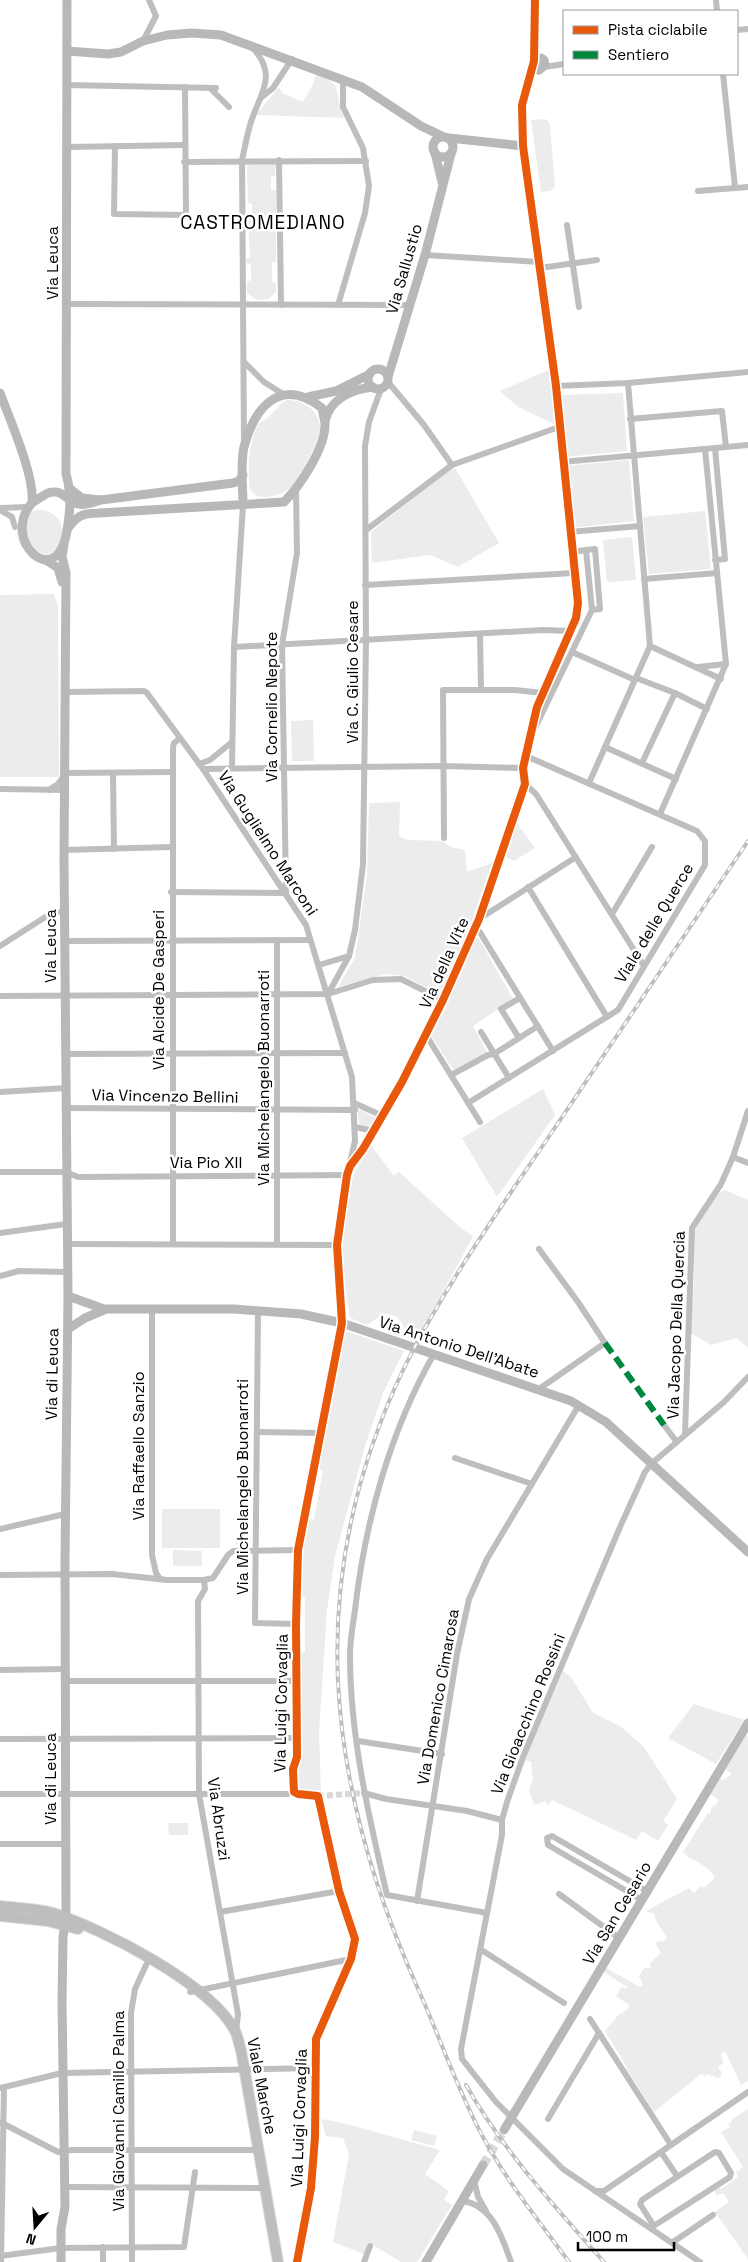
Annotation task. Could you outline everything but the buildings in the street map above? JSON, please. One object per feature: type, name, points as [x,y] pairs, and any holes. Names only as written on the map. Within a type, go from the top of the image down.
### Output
[{"type":"main road","name":"Via Leuca","points":[[67,0],[66,474],[70,500]]},
{"type":"main road","points":[[468,142],[459,144],[446,157],[440,157],[434,150],[434,142],[445,137],[468,142],[523,146],[522,105],[530,77],[540,63],[535,48],[535,0]]},
{"type":"main road","points":[[67,52],[108,54],[121,52],[143,41],[167,35],[192,33],[221,35],[362,87],[421,126],[445,137],[453,143],[452,151]]},
{"type":"main road","name":"Via Sallustio","points":[[421,126],[434,150],[443,187]]},
{"type":"main road","name":"Via Sallustio","points":[[388,379],[425,254],[452,151]]},
{"type":"main road","points":[[243,505],[244,448],[257,417],[270,400],[283,394],[308,397],[336,391],[393,360]]},
{"type":"main road","points":[[67,530],[78,516],[84,513],[284,502],[296,490],[322,441],[328,411],[341,398],[360,389],[377,388],[388,379],[384,371],[379,369]]},
{"type":"main road","points":[[370,374],[369,381],[377,388]]},
{"type":"main road","points":[[0,393],[29,477],[37,488],[48,493],[63,493],[74,503],[85,505],[101,500],[233,483],[238,481],[243,475]]},
{"type":"main road","points":[[308,397],[322,408],[325,424]]},
{"type":"main road","points":[[66,474],[57,489],[29,505],[17,517],[14,535],[23,554],[30,558],[46,560],[54,556],[64,546],[70,500]]},
{"type":"main road","points":[[29,477],[29,505]]},
{"type":"main road","points":[[69,487],[77,496],[101,500]]},
{"type":"main road","name":"Via Leuca","points":[[64,546],[62,556],[66,573],[66,790],[64,850],[68,1296]]},
{"type":"main road","name":"Via Leuca","points":[[46,560],[58,568],[65,596]]},
{"type":"main road","name":"Via Antonio Dell'Abate","points":[[68,1296],[104,1310],[287,1311],[342,1323],[539,1389],[579,1405],[606,1422],[748,1552]]},
{"type":"main road","name":"Via di Leuca","points":[[61,2262],[65,2151],[62,2073],[65,1922],[65,1514],[68,1296]]},
{"type":"main road","name":"Via Antonio Dell'Abate","points":[[68,1329],[85,1318],[104,1310]]},
{"type":"main road","name":"Via San Cesario","points":[[504,2130],[748,1723]]},
{"type":"main road","points":[[0,1906],[50,1912],[65,1922]]},
{"type":"main road","points":[[0,1916],[65,1922]]},
{"type":"main road","name":"Viale Marche","points":[[65,1922],[147,1963],[193,1991],[218,2017],[230,2034],[243,2071],[253,2150],[263,2188],[272,2262]]},
{"type":"main road","name":"Viale Marche","points":[[65,1922],[149,1958],[222,2013],[236,2032],[278,2262]]},
{"type":"main road","points":[[426,2262],[483,2165]]},
{"type":"street","points":[[143,41],[156,16],[149,0]]},
{"type":"street","points":[[244,448],[242,160],[251,121],[262,98],[266,74],[260,56],[249,44]]},
{"type":"street","points":[[262,98],[273,88],[292,60]]},
{"type":"street","points":[[540,63],[563,64]]},
{"type":"street","points":[[723,75],[734,187]]},
{"type":"street","points":[[338,305],[365,213],[369,186],[363,148],[343,107],[343,80]]},
{"type":"street","points":[[66,85],[213,88],[229,107]]},
{"type":"street","points":[[115,146],[114,214],[186,215],[184,162],[185,86]]},
{"type":"street","points":[[67,147],[185,146]]},
{"type":"street","points":[[523,146],[556,386],[569,532],[578,603],[576,618],[543,693],[531,733]]},
{"type":"street","points":[[184,162],[242,160],[366,161]]},
{"type":"street","points":[[279,160],[281,305]]},
{"type":"street","points":[[698,191],[748,187]]},
{"type":"street","points":[[568,225],[579,307]]},
{"type":"street","points":[[425,254],[540,265],[572,264],[597,260]]},
{"type":"street","points":[[66,304],[410,305]]},
{"type":"street","points":[[244,362],[264,382],[283,394]]},
{"type":"street","points":[[556,386],[628,383],[748,372]]},
{"type":"street","points":[[388,379],[452,465]]},
{"type":"street","points":[[589,783],[650,646],[628,383]]},
{"type":"street","name":"Via C. Giulio Cesare","points":[[328,994],[349,956],[355,930],[363,864],[366,640],[365,446],[377,388]]},
{"type":"street","points":[[630,419],[722,410],[726,447]]},
{"type":"street","points":[[366,530],[452,465],[559,427]]},
{"type":"street","points":[[562,462],[748,445]]},
{"type":"street","points":[[715,448],[725,559],[715,560]]},
{"type":"street","points":[[660,814],[726,664],[705,449]]},
{"type":"street","name":"Via Cornelio Nepote","points":[[286,892],[282,645],[297,553],[296,490]]},
{"type":"street","points":[[0,509],[29,505]]},
{"type":"street","points":[[232,768],[234,647],[243,505]]},
{"type":"street","points":[[0,509],[12,517],[14,535]]},
{"type":"street","points":[[569,532],[640,526]]},
{"type":"street","points":[[531,733],[592,610],[586,550],[572,552]]},
{"type":"street","points":[[365,585],[574,573]]},
{"type":"street","points":[[644,580],[717,573]]},
{"type":"street","points":[[234,647],[543,630],[571,631]]},
{"type":"street","points":[[480,634],[481,689]]},
{"type":"street","points":[[650,646],[721,679]]},
{"type":"street","points":[[572,652],[635,679],[675,693],[707,710]]},
{"type":"street","points":[[696,668],[726,664]]},
{"type":"street","points":[[444,838],[442,690],[481,689],[543,693]]},
{"type":"street","name":"Via Guglielmo Marconi","points":[[65,692],[144,691],[201,766],[286,892],[306,926],[352,1078],[355,1141],[347,1175],[338,1245],[342,1323]]},
{"type":"street","points":[[642,764],[675,693]]},
{"type":"street","name":"Via della Vite","points":[[350,1166],[364,1149],[426,1035],[479,919],[526,784],[524,768],[531,733]]},
{"type":"street","name":"Via Alcide De Gasperi","points":[[173,1244],[171,847],[173,748],[174,743],[180,738]]},
{"type":"street","points":[[201,766],[232,742]]},
{"type":"street","points":[[605,747],[676,779]]},
{"type":"street","name":"Viale delle Querce","points":[[468,1103],[618,1010],[705,865],[705,841],[697,831],[526,756]]},
{"type":"street","points":[[201,766],[232,768],[365,766],[524,768]]},
{"type":"street","points":[[49,790],[58,784],[66,773],[173,772]]},
{"type":"street","points":[[114,773],[114,849]]},
{"type":"street","points":[[526,784],[536,794],[644,966]]},
{"type":"street","points":[[0,789],[66,790]]},
{"type":"street","points":[[64,850],[171,847]]},
{"type":"street","points":[[612,914],[652,847]]},
{"type":"street","points":[[479,919],[576,857]]},
{"type":"street","points":[[273,874],[286,866]]},
{"type":"street","points":[[528,887],[606,1017]]},
{"type":"street","points":[[172,892],[286,892]]},
{"type":"street","points":[[0,946],[50,914],[65,911]]},
{"type":"street","points":[[476,926],[553,1050]]},
{"type":"street","points":[[65,941],[310,940]]},
{"type":"street","name":"Via Michelangelo Buonarroti","points":[[277,941],[277,1244]]},
{"type":"street","points":[[319,965],[349,956]]},
{"type":"street","name":"Via della Vite","points":[[328,994],[373,980],[401,978],[443,1000]]},
{"type":"street","points":[[0,996],[328,994]]},
{"type":"street","points":[[519,1038],[501,1009],[520,998]]},
{"type":"street","points":[[451,1075],[488,1055],[494,1054],[538,1026]]},
{"type":"street","points":[[481,1032],[509,1078]]},
{"type":"street","points":[[426,1035],[480,1122]]},
{"type":"street","points":[[66,1054],[345,1053]]},
{"type":"street","points":[[0,1092],[66,1088]]},
{"type":"street","points":[[354,1106],[383,1116]]},
{"type":"street","name":"Via Vincenzo Bellini","points":[[66,1108],[278,1110],[354,1106]]},
{"type":"street","name":"Via Jacopo Della Quercia","points":[[686,1434],[692,1228],[721,1184],[733,1157],[748,1111]]},
{"type":"street","points":[[355,1127],[374,1131]]},
{"type":"street","points":[[733,1157],[748,1163]]},
{"type":"street","name":"Via Pio XII","points":[[0,1172],[66,1172],[78,1177],[347,1175]]},
{"type":"street","points":[[0,1233],[66,1224]]},
{"type":"street","points":[[67,1244],[338,1245]]},
{"type":"street","points":[[539,1250],[578,1302],[605,1343],[539,1389]]},
{"type":"street","points":[[0,1276],[19,1271],[68,1272]]},
{"type":"street","name":"Via Raffaello Sanzio","points":[[152,1310],[152,1555],[156,1573],[160,1580]]},
{"type":"street","name":"Via Michelangelo Buonarroti","points":[[258,1310],[255,1623],[296,1624]]},
{"type":"street","name":"Via Luigi Corvaglia","points":[[297,2262],[312,2188],[315,2138],[316,2039],[351,1959],[356,1939],[339,1891],[318,1796],[294,1792],[293,1769],[297,1757],[296,1624],[298,1550],[342,1323]]},
{"type":"street","points":[[434,1354],[405,1411],[366,1535],[359,1574],[350,1654],[358,1741],[364,1793],[387,1895],[487,1913]]},
{"type":"street","points":[[651,1464],[724,1402],[748,1377]]},
{"type":"street","name":"Via Domenico Cimarosa","points":[[417,1901],[434,1806],[457,1654],[469,1599],[487,1559],[579,1405]]},
{"type":"street","points":[[664,1425],[676,1441]]},
{"type":"street","points":[[257,1432],[320,1433]]},
{"type":"street","points":[[455,1458],[532,1484]]},
{"type":"street","name":"Via Gioacchino Rossini","points":[[651,1464],[620,1527],[523,1758],[502,1820],[502,1835],[461,2049],[462,2059],[511,2118],[563,2169],[652,2227],[700,2262]]},
{"type":"street","points":[[0,1529],[65,1514]]},
{"type":"street","points":[[0,1575],[112,1574],[160,1580],[204,1580],[213,1578],[228,1555],[234,1551],[298,1550]]},
{"type":"street","name":"Via Abruzzi","points":[[204,1580],[205,1589],[198,1601],[199,1794],[238,2014],[236,2032]]},
{"type":"street","points":[[0,1670],[65,1669]]},
{"type":"street","points":[[65,1681],[297,1680]]},
{"type":"street","points":[[0,1739],[297,1738]]},
{"type":"street","points":[[358,1741],[442,1754]]},
{"type":"street","points":[[0,1794],[288,1794],[294,1792]]},
{"type":"street","points":[[364,1793],[386,1799],[467,1811],[502,1820]]},
{"type":"street","points":[[642,1900],[548,1845],[546,1838],[552,1836],[647,1891]]},
{"type":"street","points":[[0,1844],[65,1844]]},
{"type":"street","points":[[220,1912],[339,1891]]},
{"type":"street","points":[[559,1894],[619,1938]]},
{"type":"street","points":[[480,1948],[564,2002]]},
{"type":"street","points":[[193,1991],[351,1959]]},
{"type":"street","name":"Via Giovanni Camillo Palma","points":[[132,2262],[131,2013],[135,1989],[147,1963]]},
{"type":"street","points":[[590,2019],[671,2146]]},
{"type":"street","points":[[548,2119],[600,2033]]},
{"type":"street","points":[[195,2172],[184,2247],[61,2248],[1,2258],[2,2088],[62,2073],[243,2071],[315,2068]]},
{"type":"street","points":[[595,2191],[604,2191],[748,2092]]},
{"type":"street","points":[[2,2123],[58,2152],[131,2149],[253,2150]]},
{"type":"street","points":[[661,2152],[677,2176]]},
{"type":"street","points":[[715,2152],[719,2153],[731,2173],[730,2177],[652,2227],[652,2223],[640,2204],[642,2200],[677,2176],[715,2152]]},
{"type":"street","points":[[474,2180],[478,2196],[486,2212],[499,2229],[511,2262]]},
{"type":"street","points":[[64,2187],[263,2188]]},
{"type":"street","points":[[463,2201],[473,2203],[486,2212]]},
{"type":"street","points":[[673,2242],[714,2215]]},
{"type":"street","points":[[364,2262],[370,2246]]},
{"type":"street","points":[[103,2247],[103,2262]]},
{"type":"shaded area","points":[[316,74],[335,86],[344,118],[256,115],[279,87],[282,93],[303,102]]},
{"type":"shaded area","points":[[545,119],[549,122],[550,126],[555,187],[551,191],[541,192],[531,120]]},
{"type":"shaded area","points":[[276,163],[275,176],[271,177],[271,190],[276,190],[276,262],[272,262],[272,281],[276,283],[276,291],[269,299],[256,300],[247,293],[247,282],[251,280],[251,265],[246,263],[246,259],[250,257],[248,221],[252,220],[252,204],[248,203],[247,164]]},
{"type":"shaded area","points":[[551,369],[554,424],[518,407],[500,391]]},
{"type":"shaded area","points":[[623,393],[627,451],[566,457],[560,395]]},
{"type":"shaded area","points":[[287,400],[304,404],[313,410],[320,426],[317,439],[304,467],[291,487],[282,493],[270,497],[258,496],[250,489],[249,483],[249,456],[254,435],[260,422]]},
{"type":"shaded area","points":[[629,460],[634,521],[572,528],[565,466]]},
{"type":"shaded area","points":[[455,468],[499,543],[458,567],[430,555],[372,563],[371,532],[444,473]]},
{"type":"shaded area","points":[[45,510],[57,516],[62,524],[62,542],[57,550],[49,555],[35,556],[23,550],[18,542],[17,528],[23,516],[31,511]]},
{"type":"shaded area","points":[[705,511],[711,569],[649,574],[643,517]]},
{"type":"shaded area","points":[[632,537],[636,580],[607,582],[603,540]]},
{"type":"shaded area","points":[[54,594],[58,606],[59,777],[0,777],[0,595]]},
{"type":"shaded area","points":[[313,720],[314,761],[292,761],[291,721]]},
{"type":"shaded area","points":[[400,802],[399,836],[408,840],[443,841],[451,847],[465,850],[467,872],[492,863],[471,923],[441,995],[405,976],[385,974],[338,987],[355,958],[367,875],[369,803]]},
{"type":"shaded area","points":[[516,822],[535,848],[514,861],[504,856]]},
{"type":"shaded area","points":[[475,938],[478,938],[481,942],[513,999],[473,1026],[487,1052],[455,1069],[452,1068],[431,1035],[447,1005]]},
{"type":"shaded area","points":[[543,1089],[555,1115],[497,1197],[462,1138]]},
{"type":"shaded area","points":[[360,1110],[377,1118],[372,1127],[359,1124],[358,1111]]},
{"type":"shaded area","points":[[370,1144],[394,1176],[399,1172],[462,1229],[473,1236],[416,1342],[408,1339],[403,1324],[391,1315],[381,1316],[367,1325],[350,1318],[342,1239],[353,1176]]},
{"type":"shaded area","points":[[725,1190],[748,1200],[748,1348],[737,1338],[711,1345],[689,1332],[694,1288],[695,1231],[707,1206],[719,1193]]},
{"type":"shaded area","points":[[349,1332],[404,1351],[383,1393],[365,1446],[335,1556],[327,1610],[319,1732],[321,1793],[316,1794],[309,1790],[305,1793],[299,1791],[296,1779],[301,1760],[301,1653],[305,1652],[305,1597],[302,1597],[301,1559],[309,1519],[314,1520],[323,1471],[319,1469],[345,1333]]},
{"type":"shaded area","points":[[162,1509],[220,1509],[220,1548],[162,1548]]},
{"type":"shaded area","points":[[244,1525],[248,1531],[248,1539],[246,1544],[241,1546],[236,1544],[235,1538]]},
{"type":"shaded area","points":[[173,1550],[202,1551],[202,1566],[173,1566]]},
{"type":"shaded area","points":[[563,1671],[571,1677],[593,1713],[620,1726],[644,1747],[677,1799],[663,1821],[668,1825],[658,1841],[642,1831],[636,1840],[552,1800],[548,1806],[546,1801],[534,1805],[529,1789],[533,1780],[531,1762],[525,1760]]},
{"type":"shaded area","points":[[694,1704],[744,1720],[716,1764],[668,1738]]},
{"type":"shaded area","points":[[746,1735],[748,1737],[748,2081],[741,2085],[725,2051],[721,2054],[723,2064],[718,2066],[722,2075],[718,2078],[701,2074],[654,2112],[605,2031],[620,2013],[628,2009],[629,2005],[616,1996],[622,1987],[626,1989],[627,1987],[604,1972],[606,1968],[640,1987],[643,1985],[639,1976],[645,1967],[649,1969],[651,1967],[650,1963],[661,1953],[655,1943],[662,1940],[663,1942],[667,1938],[654,1917],[655,1914],[646,1911],[689,1888],[694,1893],[701,1886],[704,1888],[715,1878],[708,1869],[683,1852],[708,1813],[710,1814],[712,1806],[714,1807],[719,1800],[710,1794],[720,1778],[723,1780],[732,1774],[726,1769]]},
{"type":"shaded area","points":[[168,1823],[188,1823],[188,1835],[169,1835]]},
{"type":"shaded area","points":[[748,2109],[748,2259],[715,2212],[729,2202],[723,2193],[717,2196],[714,2191],[719,2187],[721,2189],[738,2177],[736,2172],[743,2167],[721,2132],[730,2127],[728,2124],[732,2122],[731,2120]]},
{"type":"shaded area","points":[[321,2119],[343,2123],[440,2150],[425,2174],[449,2191],[444,2200],[452,2205],[417,2262],[401,2262],[368,2242],[364,2254],[333,2242],[349,2154],[343,2138],[326,2136]]},
{"type":"shaded area","points":[[414,2130],[437,2136],[434,2146],[411,2140]]},
{"type":"tunnel","points":[[318,1796],[364,1793]]},
{"type":"tunnel","points":[[483,2165],[504,2130]]},
{"type":"railway","points":[[569,2262],[513,2186],[492,2154],[474,2120],[387,1913],[363,1835],[346,1758],[338,1681],[339,1604],[350,1526],[372,1447],[404,1368],[436,1308],[491,1222],[748,841]]},
{"type":"railway","points":[[466,2085],[480,2109],[513,2155],[548,2199],[604,2262]]},
{"type":"marked path","points":[[605,1343],[664,1425]]},
{"type":"cycle path","points":[[297,2262],[311,2188],[315,2137],[316,2039],[351,1959],[355,1939],[339,1891],[318,1796],[294,1792],[293,1769],[297,1757],[296,1624],[298,1550],[342,1323],[337,1245],[347,1175],[350,1166],[363,1149],[402,1082],[443,1000],[479,919],[525,784],[523,768],[537,707],[576,618],[578,603],[556,386],[523,146],[522,105],[534,61],[535,0]]},
{"type":"district","name":"CASTROMEDIANO","points":[[263,222]]}]
